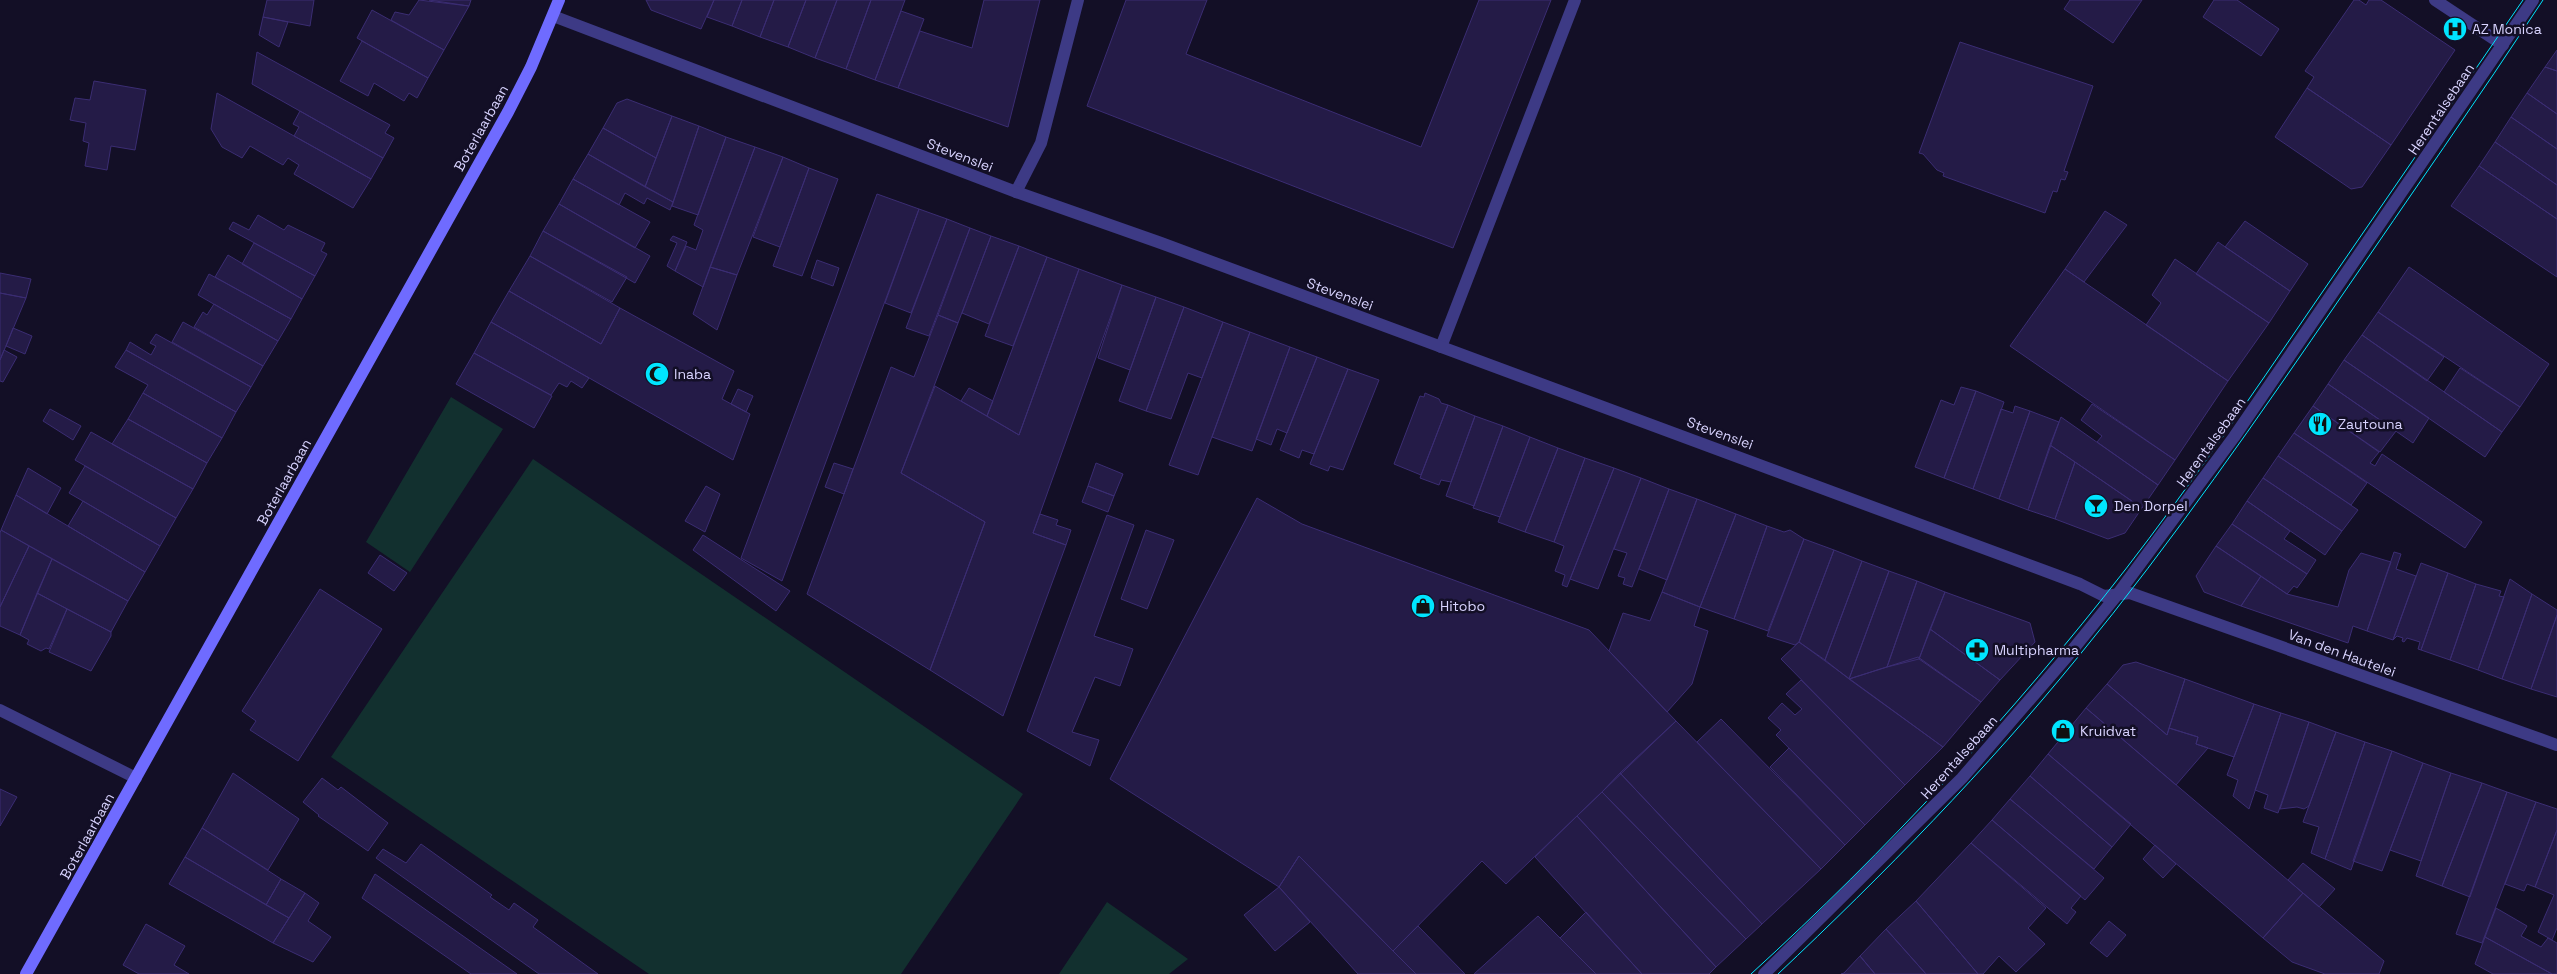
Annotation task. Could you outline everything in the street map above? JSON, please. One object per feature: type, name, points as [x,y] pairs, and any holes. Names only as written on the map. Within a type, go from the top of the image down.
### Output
[{"type":"main road","name":"Boterlaarbaan","points":[[26,974],[508,112],[531,67],[559,0]]},
{"type":"street","points":[[1016,192],[1041,143],[1078,0]]},
{"type":"street","points":[[1441,347],[1575,0]]},
{"type":"street","points":[[2435,0],[2502,45]]},
{"type":"street","name":"Herentalsebaan","points":[[1764,974],[1962,778],[2070,653],[2117,595],[2234,437],[2533,0]]},
{"type":"street","name":"Stevenslei","points":[[553,16],[1016,192],[1161,243],[2080,584],[2104,596],[2117,595]]},
{"type":"street","name":"Van den Hautelei","points":[[2117,595],[2130,593],[2557,745]]},
{"type":"street","points":[[0,710],[136,778]]},
{"type":"green space","points":[[451,397],[503,429],[410,572],[366,542]]},
{"type":"green space","points":[[533,459],[1023,794],[901,974],[649,974],[331,757]]},
{"type":"green space","points":[[1107,902],[1188,959],[1169,974],[1059,974]]},
{"type":"building","points":[[267,0],[314,0],[310,26],[263,17]]},
{"type":"building","points":[[419,0],[469,6],[444,50],[391,20],[395,12],[409,15]]},
{"type":"building","points":[[429,0],[471,0],[469,6]]},
{"type":"building","points":[[646,0],[714,0],[701,29],[651,10]]},
{"type":"building","points":[[714,0],[742,0],[732,26],[707,17]]},
{"type":"building","points":[[742,0],[774,0],[760,37],[732,26]]},
{"type":"building","points":[[774,0],[806,0],[788,47],[760,37]]},
{"type":"building","points":[[806,0],[837,0],[815,58],[788,47]]},
{"type":"building","points":[[837,0],[871,0],[846,69],[815,58]]},
{"type":"building","points":[[871,0],[905,0],[875,80],[846,69]]},
{"type":"building","points":[[984,0],[1040,0],[1008,127],[898,88],[920,31],[972,48]]},
{"type":"building","points":[[1126,0],[1207,0],[1186,54],[1421,147],[1479,0],[1551,0],[1453,248],[1087,106]]},
{"type":"building","points":[[2070,0],[2142,0],[2113,43],[2064,9]]},
{"type":"building","points":[[2214,0],[2237,0],[2279,29],[2261,56],[2203,17]]},
{"type":"building","points":[[2354,0],[2359,0],[2366,5],[2369,0],[2381,0],[2455,50],[2391,145],[2307,88],[2314,77],[2305,71]]},
{"type":"building","points":[[372,10],[444,50],[428,78],[357,38]]},
{"type":"building","points":[[901,11],[924,19],[898,88],[875,80]]},
{"type":"building","points":[[263,17],[288,22],[279,47],[259,35]]},
{"type":"building","points":[[362,41],[428,78],[417,98],[409,93],[404,101],[374,83],[368,96],[340,81]]},
{"type":"building","points":[[1960,42],[2093,86],[2064,171],[2068,172],[2065,180],[2061,179],[2057,192],[2053,191],[2045,213],[1943,176],[1944,173],[1937,170],[1923,154],[1919,153]]},
{"type":"building","points":[[2557,50],[2557,71],[2545,67]]},
{"type":"building","points":[[257,52],[390,125],[385,133],[394,138],[383,158],[252,84]]},
{"type":"building","points":[[2545,67],[2557,71],[2557,114],[2527,93]]},
{"type":"building","points":[[94,81],[146,90],[135,150],[111,146],[107,170],[85,166],[89,143],[83,141],[86,123],[70,120],[75,98],[90,100]]},
{"type":"building","points":[[2307,88],[2391,145],[2362,187],[2351,189],[2275,137]]},
{"type":"building","points":[[217,93],[371,179],[353,208],[294,174],[299,165],[288,158],[283,165],[250,146],[242,158],[222,147],[211,129]]},
{"type":"building","points":[[2527,93],[2557,114],[2557,149],[2511,117]]},
{"type":"building","points":[[627,99],[672,116],[656,158],[603,128],[617,103]]},
{"type":"building","points":[[300,111],[383,158],[371,179],[294,136],[299,127],[293,124]]},
{"type":"building","points":[[672,116],[699,126],[673,202],[645,187]]},
{"type":"building","points":[[2511,117],[2557,149],[2557,185],[2495,142]]},
{"type":"building","points":[[699,126],[726,137],[698,215],[672,206]]},
{"type":"building","points":[[603,128],[656,158],[645,187],[588,154]]},
{"type":"building","points":[[726,137],[755,147],[703,287],[675,271],[686,246],[696,250],[703,230],[694,225]]},
{"type":"building","points":[[2495,142],[2557,185],[2557,219],[2479,166]]},
{"type":"building","points":[[755,147],[783,157],[737,275],[710,267]]},
{"type":"building","points":[[588,154],[673,202],[670,210],[647,198],[644,204],[625,193],[619,205],[573,179]]},
{"type":"building","points":[[783,157],[809,168],[780,247],[753,237]]},
{"type":"building","points":[[2479,166],[2557,219],[2557,277],[2451,206]]},
{"type":"building","points":[[809,168],[838,179],[802,276],[773,266]]},
{"type":"building","points":[[573,179],[650,222],[635,248],[559,204]]},
{"type":"building","points":[[877,194],[919,209],[782,581],[741,558]]},
{"type":"building","points":[[559,204],[650,256],[635,283],[543,231]]},
{"type":"building","points":[[919,209],[947,219],[911,313],[885,303]]},
{"type":"building","points":[[2105,211],[2127,225],[2084,282],[2065,269]]},
{"type":"building","points":[[258,215],[284,230],[288,225],[325,243],[321,251],[327,254],[315,276],[229,229],[233,222],[249,230]]},
{"type":"building","points":[[947,219],[970,228],[929,336],[906,328]]},
{"type":"building","points":[[2245,221],[2308,264],[2290,291],[2225,247]]},
{"type":"building","points":[[970,228],[991,236],[958,323],[938,315]]},
{"type":"building","points":[[543,231],[627,277],[612,302],[530,256]]},
{"type":"building","points":[[673,236],[687,242],[675,271],[667,266],[677,243],[670,240]]},
{"type":"building","points":[[991,236],[1019,246],[989,324],[962,313]]},
{"type":"building","points":[[2218,242],[2290,291],[2269,323],[2196,274]]},
{"type":"building","points":[[254,243],[315,276],[302,299],[242,264]]},
{"type":"building","points":[[1019,246],[1047,257],[1013,346],[985,336]]},
{"type":"building","points":[[228,255],[302,299],[291,319],[215,277]]},
{"type":"building","points":[[530,256],[620,308],[601,344],[509,291]]},
{"type":"building","points":[[1047,257],[1079,269],[1019,435],[987,416]]},
{"type":"building","points":[[2175,259],[2269,323],[2228,381],[2146,325],[2161,303],[2152,295]]},
{"type":"building","points":[[817,260],[839,268],[833,286],[811,278]]},
{"type":"building","points":[[710,267],[737,275],[717,330],[693,314]]},
{"type":"building","points":[[2409,267],[2549,364],[2520,407],[2378,312]]},
{"type":"building","points":[[1079,269],[1122,285],[1033,533],[1066,545],[1003,716],[930,670],[985,522],[901,473],[935,386],[1019,435]]},
{"type":"building","points":[[2065,269],[2228,381],[2175,460],[2010,346]]},
{"type":"building","points":[[0,273],[31,279],[26,298],[0,293]]},
{"type":"building","points":[[209,274],[291,319],[278,341],[198,295]]},
{"type":"building","points":[[1122,285],[1156,297],[1130,370],[1098,358]]},
{"type":"building","name":"Inaba","points":[[509,291],[601,344],[620,308],[734,371],[722,399],[750,414],[733,460],[491,322]]},
{"type":"building","points":[[0,293],[26,298],[0,360]]},
{"type":"building","points":[[1156,297],[1184,307],[1146,411],[1119,401]]},
{"type":"building","points":[[214,304],[278,341],[263,366],[194,327],[203,312],[207,315]]},
{"type":"building","points":[[1184,307],[1223,322],[1202,378],[1188,373],[1171,419],[1146,411]]},
{"type":"building","points":[[2378,312],[2444,357],[2427,381],[2362,335]]},
{"type":"building","points":[[938,315],[958,323],[901,473],[985,522],[930,670],[807,594],[891,367],[914,377]]},
{"type":"building","points":[[183,322],[263,366],[251,387],[172,342]]},
{"type":"building","points":[[491,322],[589,378],[582,388],[571,381],[567,387],[559,383],[551,395],[474,353]]},
{"type":"building","points":[[1223,322],[1250,332],[1198,475],[1169,465]]},
{"type":"building","points":[[13,328],[32,336],[25,354],[6,346]]},
{"type":"building","points":[[1250,332],[1290,347],[1252,451],[1212,437]]},
{"type":"building","points":[[156,334],[251,387],[236,412],[126,350],[130,342],[151,355],[156,346],[150,343]]},
{"type":"building","points":[[2362,335],[2502,432],[2485,457],[2344,360]]},
{"type":"building","points":[[1290,347],[1317,357],[1287,433],[1277,429],[1271,445],[1256,439]]},
{"type":"building","points":[[4,350],[17,357],[3,382],[0,381],[0,360]]},
{"type":"building","points":[[126,350],[236,412],[222,438],[143,393],[148,385],[115,367]]},
{"type":"building","points":[[474,353],[552,396],[534,428],[456,384]]},
{"type":"building","points":[[1317,357],[1348,369],[1314,454],[1302,450],[1299,458],[1280,450]]},
{"type":"building","points":[[2344,360],[2429,418],[2413,443],[2328,384]]},
{"type":"building","points":[[2460,368],[2520,407],[2502,432],[2444,392]]},
{"type":"building","points":[[1348,369],[1379,380],[1343,470],[1330,466],[1328,471],[1310,464]]},
{"type":"building","points":[[2328,384],[2396,431],[2380,452],[2313,406]]},
{"type":"building","points":[[1961,387],[1976,391],[1944,478],[1915,467],[1941,400],[1954,405]]},
{"type":"building","points":[[969,388],[993,401],[987,416],[961,401]]},
{"type":"building","points":[[738,389],[753,396],[746,412],[731,404]]},
{"type":"building","points":[[1976,391],[2004,402],[1973,489],[1944,478]]},
{"type":"building","points":[[143,393],[222,438],[207,463],[128,419]]},
{"type":"building","points":[[1425,393],[1448,405],[1421,475],[1394,464],[1420,396],[1424,397]]},
{"type":"building","points":[[2092,404],[2175,460],[2158,485],[2097,442],[2102,436],[2081,420]]},
{"type":"building","points":[[1448,405],[1475,416],[1451,482],[1441,480],[1439,485],[1420,478]]},
{"type":"building","points":[[2015,406],[2030,411],[1999,499],[1973,489],[2001,409],[2013,413]]},
{"type":"building","points":[[2313,406],[2379,452],[2370,463],[2375,466],[2382,454],[2482,522],[2465,548],[2294,433]]},
{"type":"building","points":[[50,409],[81,426],[73,440],[43,421]]},
{"type":"building","points":[[2030,411],[2059,422],[2028,510],[1999,499]]},
{"type":"building","points":[[1475,416],[1503,426],[1474,506],[1446,496]]},
{"type":"building","points":[[2061,417],[2158,485],[2142,508],[2050,445]]},
{"type":"building","points":[[128,419],[207,463],[193,489],[112,444]]},
{"type":"building","points":[[1503,426],[1530,437],[1500,517],[1473,508]]},
{"type":"building","points":[[91,432],[193,489],[176,518],[75,460]]},
{"type":"building","points":[[2294,433],[2367,483],[2351,505],[2278,456]]},
{"type":"building","points":[[1530,437],[1558,448],[1525,532],[1498,522]]},
{"type":"building","points":[[2050,445],[2075,462],[2055,519],[2028,510]]},
{"type":"building","points":[[1558,448],[1585,458],[1554,542],[1525,532]]},
{"type":"building","points":[[2278,456],[2358,510],[2342,531],[2263,478]]},
{"type":"building","points":[[1585,458],[1614,468],[1567,587],[1562,585],[1565,575],[1555,571],[1564,546],[1554,542]]},
{"type":"building","points":[[2075,462],[2142,508],[2125,533],[2108,539],[2055,519]]},
{"type":"building","points":[[834,463],[853,469],[844,494],[825,487]]},
{"type":"building","points":[[1096,463],[1123,474],[1114,496],[1088,486]]},
{"type":"building","points":[[85,466],[176,518],[160,546],[69,493]]},
{"type":"building","points":[[28,468],[61,488],[47,514],[16,495]]},
{"type":"building","points":[[1614,468],[1641,478],[1598,589],[1570,579]]},
{"type":"building","points":[[1641,478],[1669,489],[1632,587],[1623,584],[1625,578],[1618,576],[1627,553],[1614,549]]},
{"type":"building","points":[[2263,478],[2342,531],[2325,555],[2247,501]]},
{"type":"building","points":[[706,486],[720,494],[705,532],[685,521]]},
{"type":"building","points":[[1088,486],[1114,496],[1108,512],[1082,502]]},
{"type":"building","points":[[1669,489],[1697,499],[1667,580],[1639,569]]},
{"type":"building","points":[[16,495],[145,572],[128,601],[1,530]]},
{"type":"building","points":[[1257,498],[1302,524],[1589,630],[1676,721],[1506,884],[1482,861],[1393,951],[1299,856],[1279,887],[1110,779]]},
{"type":"building","points":[[1697,499],[1736,514],[1700,607],[1662,592]]},
{"type":"building","points":[[83,501],[160,546],[145,572],[68,526]]},
{"type":"building","points":[[2247,501],[2290,531],[2284,539],[2316,560],[2307,574],[2232,524]]},
{"type":"building","points":[[1040,514],[1058,520],[1056,525],[1071,530],[1066,545],[1033,533]]},
{"type":"building","points":[[1736,514],[1767,526],[1734,619],[1700,607]]},
{"type":"building","points":[[1107,515],[1134,525],[1094,636],[1133,649],[1120,686],[1095,677],[1072,732],[1099,740],[1090,766],[1027,731]]},
{"type":"building","points":[[2232,524],[2307,574],[2297,588],[2294,586],[2287,594],[2216,546]]},
{"type":"building","points":[[1767,526],[1784,532],[1790,530],[1804,539],[1768,631],[1734,619]]},
{"type":"building","points":[[1,530],[29,546],[0,607],[0,533]]},
{"type":"building","points":[[1146,530],[1174,540],[1147,609],[1121,599]]},
{"type":"building","points":[[703,535],[790,591],[776,611],[693,550]]},
{"type":"building","points":[[1804,539],[1834,550],[1799,642],[1795,645],[1767,636]]},
{"type":"building","points":[[29,546],[52,559],[20,635],[0,626],[0,607]]},
{"type":"building","points":[[2216,546],[2261,576],[2241,606],[2204,592],[2196,576]]},
{"type":"building","points":[[1834,550],[1862,561],[1825,660],[1799,642]]},
{"type":"building","points":[[2394,552],[2401,554],[2396,569],[2416,576],[2393,640],[2367,631]]},
{"type":"building","points":[[2361,553],[2391,562],[2367,631],[2353,626],[2348,643],[2241,606],[2261,576],[2287,594],[2338,607],[2349,570]]},
{"type":"building","points":[[380,555],[407,573],[394,591],[368,573]]},
{"type":"building","points":[[52,559],[128,601],[111,632],[37,593]]},
{"type":"building","points":[[1862,561],[1889,571],[1849,679],[1825,660]]},
{"type":"building","points":[[2421,563],[2448,573],[2421,650],[2418,649],[2420,642],[2407,638],[2404,642],[2402,641],[2403,638],[2397,636],[2393,640]]},
{"type":"building","points":[[1889,571],[1917,581],[1887,667],[1849,679]]},
{"type":"building","points":[[2448,573],[2476,584],[2450,660],[2421,650]]},
{"type":"building","points":[[2510,579],[2532,594],[2502,679],[2478,670]]},
{"type":"building","points":[[1917,581],[1945,592],[1919,659],[1887,667]]},
{"type":"building","points":[[2476,584],[2501,591],[2499,596],[2504,597],[2478,670],[2450,660]]},
{"type":"building","points":[[320,589],[382,629],[298,761],[250,730],[256,721],[242,711]]},
{"type":"building","points":[[1662,592],[1700,607],[1694,626],[1708,631],[1692,684],[1667,712],[1609,651],[1623,613],[1650,621]]},
{"type":"building","points":[[1945,592],[2030,623],[2035,642],[2000,680],[1930,629]]},
{"type":"building","points":[[37,593],[67,609],[49,649],[46,648],[41,651],[27,644],[29,640],[20,635]]},
{"type":"building","points":[[2532,594],[2557,610],[2557,615],[2531,689],[2502,679]]},
{"type":"building","points":[[67,609],[111,632],[111,636],[91,671],[49,652]]},
{"type":"building","points":[[2557,615],[2557,697],[2531,689]]},
{"type":"building","points":[[1930,629],[2000,680],[1981,702],[1919,659]]},
{"type":"building","points":[[1799,642],[1943,747],[1905,785],[1781,659]]},
{"type":"building","points":[[1918,657],[1981,702],[1943,747],[1849,679]]},
{"type":"building","points":[[2136,662],[2185,679],[2167,735],[2107,684],[2123,665]]},
{"type":"building","points":[[2185,679],[2254,704],[2234,757],[2196,744],[2198,737],[2169,728]]},
{"type":"building","points":[[1801,680],[1905,785],[1865,825],[1776,735],[1781,730],[1768,718],[1782,703],[1795,715],[1802,709],[1786,694]]},
{"type":"building","points":[[2107,684],[2167,735],[2169,728],[2198,737],[2196,744],[2208,748],[2176,785],[2086,708]]},
{"type":"building","points":[[2254,704],[2281,713],[2249,809],[2233,796],[2238,780],[2227,775]]},
{"type":"building","points":[[2086,708],[2303,893],[2263,938],[2048,754]]},
{"type":"building","points":[[2281,713],[2309,722],[2278,813],[2264,808],[2268,795],[2255,790]]},
{"type":"building","points":[[1721,719],[1845,845],[1821,869],[1697,742]]},
{"type":"building","points":[[1676,721],[1821,869],[1762,924],[1620,773]]},
{"type":"building","points":[[2309,722],[2336,732],[2309,806],[2304,809],[2297,807],[2280,809]]},
{"type":"building","points":[[2336,732],[2365,742],[2325,859],[2311,853],[2319,827],[2303,822]]},
{"type":"building","points":[[2365,742],[2392,751],[2351,870],[2325,859]]},
{"type":"building","points":[[1789,748],[1865,825],[1845,845],[1770,767]]},
{"type":"building","points":[[2392,751],[2423,763],[2382,871],[2353,861]]},
{"type":"building","points":[[2048,754],[2131,824],[2112,847],[2030,776]]},
{"type":"building","points":[[2423,763],[2451,773],[2421,861],[2390,850]]},
{"type":"building","points":[[233,773],[299,819],[268,870],[202,828]]},
{"type":"building","points":[[1620,773],[1762,924],[1746,939],[1602,792]]},
{"type":"building","points":[[2451,773],[2482,783],[2442,886],[2416,876]]},
{"type":"building","points":[[2030,776],[2112,847],[2094,869],[2010,799]]},
{"type":"building","points":[[322,778],[338,790],[341,787],[388,823],[368,851],[318,816],[303,802]]},
{"type":"building","points":[[2482,783],[2507,792],[2470,897],[2442,886]]},
{"type":"building","points":[[0,789],[17,797],[0,826]]},
{"type":"building","points":[[1602,792],[1746,939],[1716,967],[1577,816]]},
{"type":"building","points":[[2507,792],[2536,802],[2482,943],[2456,934]]},
{"type":"building","points":[[2010,799],[2104,878],[2085,900],[1992,820]]},
{"type":"building","points":[[2536,802],[2557,809],[2557,830],[2535,887],[2527,884],[2524,891],[2505,884]]},
{"type":"building","points":[[1577,816],[1716,967],[1709,974],[1642,974],[1535,857]]},
{"type":"building","points":[[1992,820],[2081,896],[2071,908],[2076,912],[2067,924],[1971,843]]},
{"type":"building","points":[[202,828],[281,879],[266,905],[185,857]]},
{"type":"building","points":[[2557,830],[2557,928],[2552,940],[2538,932],[2554,895],[2535,887]]},
{"type":"building","points":[[1971,843],[2046,908],[2028,928],[2045,944],[2016,972],[1999,956],[1983,974],[1978,974],[1916,901]]},
{"type":"building","points":[[421,844],[492,895],[490,897],[509,910],[514,903],[538,920],[533,927],[598,974],[539,974],[376,858],[383,849],[406,863]]},
{"type":"building","points":[[2155,845],[2176,864],[2163,878],[2143,859]]},
{"type":"building","points":[[1299,856],[1416,974],[1358,974],[1279,887]]},
{"type":"building","points":[[185,857],[289,918],[273,943],[169,884]]},
{"type":"building","points":[[2303,863],[2335,889],[2319,907],[2288,880]]},
{"type":"building","points":[[375,874],[517,974],[471,974],[362,898]]},
{"type":"building","points":[[281,879],[305,893],[289,918],[266,905]]},
{"type":"building","points":[[1279,887],[1310,922],[1275,951],[1244,915]]},
{"type":"building","points":[[305,893],[319,903],[308,921],[331,937],[313,962],[273,943]]},
{"type":"building","points":[[2303,893],[2384,961],[2379,974],[2325,974],[2292,962],[2263,938]]},
{"type":"building","points":[[1916,901],[1978,974],[1926,974],[1886,929]]},
{"type":"building","points":[[2496,908],[2527,926],[2521,936],[2541,947],[2548,938],[2557,943],[2557,974],[2552,974],[2485,937]]},
{"type":"building","points":[[1586,912],[1642,974],[1596,974],[1560,938]]},
{"type":"building","points":[[1538,916],[1596,974],[1474,974]]},
{"type":"building","points":[[2109,921],[2126,935],[2107,957],[2090,943]]},
{"type":"building","points":[[146,924],[185,946],[174,965],[189,974],[139,974],[123,965]]},
{"type":"building","points":[[1418,926],[1465,974],[1416,974],[1393,951]]},
{"type":"building","points":[[1886,929],[1926,974],[1875,974],[1860,956]]},
{"type":"building","points":[[2485,937],[2552,974],[2493,974],[2475,964]]},
{"type":"building","points":[[1860,956],[1875,974],[1841,974],[1844,973]]},
{"type":"tram line","points":[[1751,974],[1851,879],[1947,780],[2038,677],[2125,570],[2242,409],[2523,0]]},
{"type":"tram line","points":[[1778,974],[1857,898],[1971,781],[2043,699],[2148,569],[2247,433],[2543,0]]},
{"type":"place","name":"AZ Monica","points":[[2455,29]]},
{"type":"place","name":"Inaba","points":[[657,374]]},
{"type":"place","name":"Zaytouna","points":[[2320,424]]},
{"type":"place","name":"Den Dorpel","points":[[2096,506]]},
{"type":"place","name":"Hitobo","points":[[1423,606]]},
{"type":"place","name":"Multipharma","points":[[1977,650]]},
{"type":"place","name":"Kruidvat","points":[[2063,731]]}]
